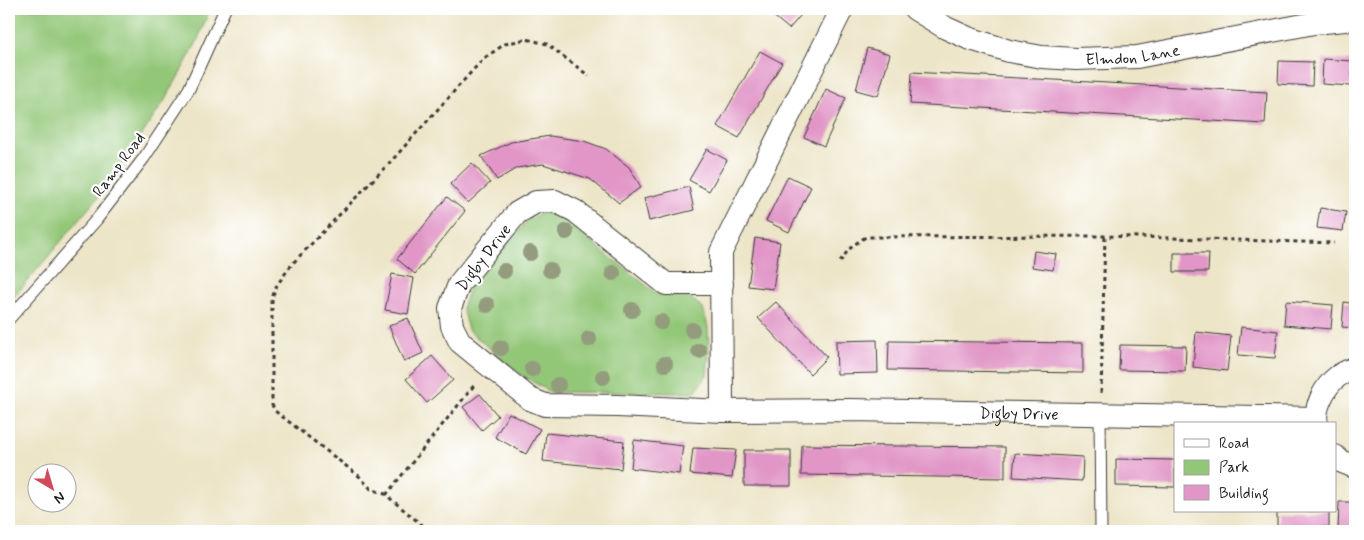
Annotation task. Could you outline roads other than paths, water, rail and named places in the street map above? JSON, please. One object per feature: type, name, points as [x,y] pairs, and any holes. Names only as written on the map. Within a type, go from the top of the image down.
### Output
[{"type":"street","points":[[722,411],[721,252],[842,9]]},
{"type":"street","name":"Elmdon Lane","points":[[915,9],[946,28],[968,38],[1010,51],[1042,57],[1076,58],[1137,57],[1314,23],[1355,19]]},
{"type":"street","name":"Digby Drive","points":[[722,284],[666,284],[575,212],[555,201],[536,202],[517,213],[458,284],[450,308],[452,326],[460,342],[530,398],[545,404],[722,411],[850,410],[1100,414],[1316,421],[1322,396],[1337,377],[1355,368]]},
{"type":"street","points":[[1336,457],[1340,461],[1355,467]]},
{"type":"lane","name":"Ramp Road","points":[[9,320],[96,219],[144,158],[189,89],[225,9]]},
{"type":"lane","points":[[1100,414],[1101,531]]}]
